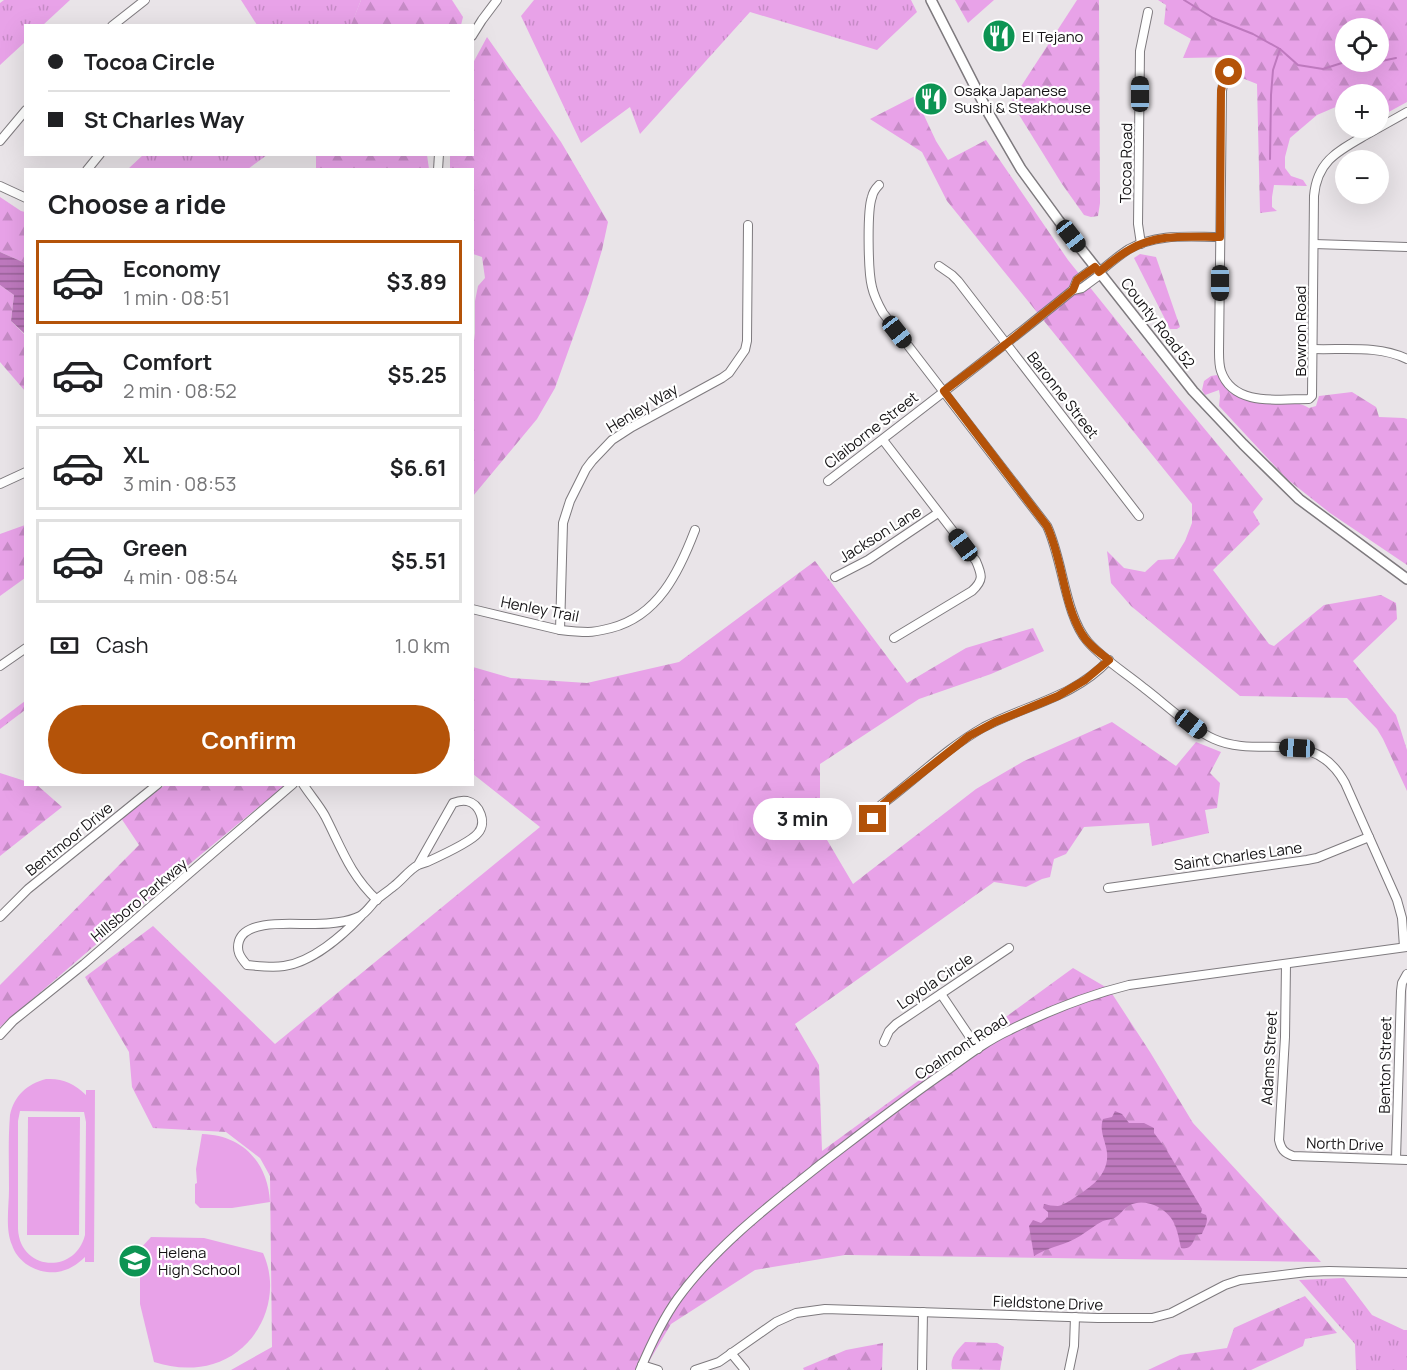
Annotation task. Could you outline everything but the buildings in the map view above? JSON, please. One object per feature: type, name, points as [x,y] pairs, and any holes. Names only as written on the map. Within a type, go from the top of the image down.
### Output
[{"type":"main road","name":"County Road 52","points":[[931,0],[989,114],[1034,188],[1193,391],[1299,499],[1407,579]]},
{"type":"street","points":[[115,24],[145,0]]},
{"type":"street","points":[[474,33],[497,0]]},
{"type":"street","name":"Tocoa Road","points":[[1141,244],[1138,224],[1140,51],[1148,12]]},
{"type":"street","points":[[1220,237],[1221,91],[1224,78],[1231,70]]},
{"type":"street","points":[[0,141],[24,112]]},
{"type":"street","name":"Bowron Road","points":[[1220,237],[1219,352],[1221,371],[1228,384],[1238,392],[1250,397],[1311,398],[1313,393],[1315,189],[1317,181],[1323,167],[1338,151],[1407,112]]},
{"type":"street","points":[[89,168],[98,156]]},
{"type":"street","points":[[879,185],[872,197],[870,211],[870,273],[875,297],[883,313],[1047,526],[1057,550],[1075,620],[1087,641],[1201,732],[1217,741],[1239,745],[1305,749],[1328,760],[1345,783],[1399,907],[1405,947]]},
{"type":"street","points":[[0,186],[24,197]]},
{"type":"street","name":"Henley Way","points":[[560,630],[563,523],[570,501],[586,469],[612,440],[729,373],[744,350],[747,341],[748,225]]},
{"type":"street","name":"Claiborne Street","points":[[828,481],[1073,290],[1077,280],[1098,271],[1141,244],[1155,239],[1220,237]]},
{"type":"street","points":[[1314,244],[1407,247]]},
{"type":"street","name":"Baronne Street","points":[[939,266],[958,281],[1139,516]]},
{"type":"street","points":[[1313,349],[1380,351],[1407,359]]},
{"type":"street","points":[[883,440],[976,561],[981,573],[981,579],[972,591],[894,638]]},
{"type":"street","points":[[0,484],[24,473]]},
{"type":"street","name":"Jackson Lane","points":[[836,577],[868,560],[938,513]]},
{"type":"street","name":"Henley Trail","points":[[474,609],[560,630],[589,632],[622,625],[638,617],[654,603],[674,576],[685,556],[694,530]]},
{"type":"street","points":[[0,666],[24,649]]},
{"type":"street","points":[[873,819],[881,806],[889,799],[969,736],[995,722],[1058,696],[1085,680],[1109,660]]},
{"type":"street","name":"Bentmoor Drive","points":[[0,917],[28,889],[156,786]]},
{"type":"street","name":"Hillsboro Parkway","points":[[0,1035],[13,1021],[84,964],[291,786]]},
{"type":"street","points":[[304,786],[323,813],[356,876],[377,900]]},
{"type":"street","points":[[361,916],[331,923],[282,924],[254,928],[240,937],[238,953],[247,964],[274,967],[294,964],[316,954],[354,923],[418,865],[463,844],[479,833],[482,820],[477,807],[467,801],[460,800],[453,803],[418,865]]},
{"type":"street","name":"Saint Charles Lane","points":[[1108,888],[1307,860],[1369,837]]},
{"type":"street","name":"Coalmont Road","points":[[641,1367],[663,1322],[679,1297],[722,1248],[819,1166],[912,1095],[1009,1030],[1072,1003],[1113,989],[1405,947]]},
{"type":"street","name":"Loyola Circle","points":[[884,1042],[889,1031],[896,1024],[1009,948]]},
{"type":"street","name":"Adams Street","points":[[1284,1152],[1279,1140],[1285,1037],[1286,964]]},
{"type":"street","name":"Benton Street","points":[[1396,1158],[1401,991],[1407,974]]},
{"type":"street","points":[[941,994],[978,1049]]},
{"type":"street","name":"North Drive","points":[[1284,1152],[1293,1156],[1407,1160]]},
{"type":"street","name":"Fieldstone Drive","points":[[695,1370],[719,1362],[776,1322],[796,1312],[825,1309],[1142,1319],[1171,1313],[1224,1285],[1246,1279],[1329,1271],[1407,1273]]},
{"type":"street","points":[[921,1370],[923,1312]]},
{"type":"street","points":[[1069,1370],[1073,1357],[1075,1317]]},
{"type":"street","points":[[731,1353],[745,1370]]},
{"type":"street","points":[[641,1367],[658,1370]]},
{"type":"green space","points":[[4,0],[70,0],[44,24],[24,24],[24,43],[0,65],[0,3]]},
{"type":"green space","points":[[241,0],[361,0],[352,24],[256,24]]},
{"type":"green space","points":[[361,0],[452,0],[463,17],[461,24],[351,24]]},
{"type":"green space","points":[[534,0],[911,0],[917,12],[877,50],[750,12],[640,134],[630,107],[581,143],[521,16]]},
{"type":"green space","points":[[955,0],[994,0],[968,23]]},
{"type":"green space","points":[[1077,0],[1099,0],[1100,203],[1098,216],[1091,217],[1084,215],[1062,184],[1011,102]]},
{"type":"green space","points":[[1158,0],[1407,0],[1407,102],[1389,112],[1389,84],[1335,84],[1335,107],[1317,115],[1290,138],[1285,157],[1285,168],[1291,176],[1303,180],[1307,186],[1274,185],[1272,207],[1277,211],[1260,213],[1257,84],[1242,78],[1242,67],[1236,57],[1183,58],[1191,39],[1164,24],[1166,5]]},
{"type":"green space","points":[[487,37],[561,142],[608,222],[589,293],[555,388],[537,419],[474,495],[475,301],[478,286],[485,278],[482,257],[474,254],[474,168],[450,168],[450,156],[474,156],[474,61]]},
{"type":"green space","points":[[915,96],[936,141],[948,160],[986,140],[1068,260],[1263,499],[1253,512],[1260,524],[1213,570],[1269,644],[1274,646],[1324,605],[1381,595],[1396,603],[1397,619],[1353,661],[1396,715],[1407,750],[1407,791],[1377,729],[1347,698],[1240,696],[1131,606],[1111,583],[1107,551],[1124,568],[1145,572],[1158,560],[1174,559],[1192,523],[1192,504],[947,201],[922,152],[870,119]]},
{"type":"green space","points":[[142,156],[266,156],[249,168],[129,168]]},
{"type":"green space","points":[[316,156],[427,156],[429,168],[316,168]]},
{"type":"green space","points":[[0,197],[24,212],[24,263],[0,252]]},
{"type":"green space","points":[[1140,254],[1156,257],[1180,327],[1177,329],[1170,329],[1134,258]]},
{"type":"green space","points":[[0,285],[14,295],[11,321],[24,334],[24,390],[0,362]]},
{"type":"green space","points":[[1217,375],[1231,390],[1253,401],[1295,403],[1309,408],[1316,406],[1319,396],[1352,392],[1376,407],[1379,417],[1407,419],[1407,565],[1330,513],[1287,479],[1219,406],[1219,390],[1205,395],[1202,390],[1204,381]]},
{"type":"green space","points":[[24,525],[24,579],[0,596],[0,534]]},
{"type":"green space","points":[[815,561],[907,683],[966,648],[1033,628],[1044,651],[991,674],[919,699],[820,764],[820,828],[853,884],[976,789],[1024,761],[1112,722],[1176,766],[1196,742],[1221,752],[1210,773],[1220,783],[1217,808],[1205,810],[1209,833],[1152,846],[1149,823],[1084,827],[1066,854],[1054,859],[1050,877],[1026,887],[994,882],[795,1024],[819,1065],[822,1151],[1073,968],[1109,989],[1193,1123],[1321,1262],[845,1255],[755,1270],[671,1324],[644,1370],[231,1370],[272,1347],[270,1176],[260,1158],[226,1132],[153,1128],[132,1087],[129,1052],[85,977],[153,926],[275,1044],[540,827],[474,775],[474,667],[511,678],[587,683],[679,662]]},
{"type":"green space","points":[[24,702],[24,711],[0,729],[0,720]]},
{"type":"green space","points":[[0,773],[24,781],[24,786],[38,786],[62,807],[0,856]]},
{"type":"green space","points":[[164,786],[284,786],[0,1027],[0,985],[139,845],[121,818]]},
{"type":"green space","points":[[63,1080],[86,1095],[86,1090],[95,1090],[94,1262],[85,1262],[85,1257],[73,1267],[58,1272],[41,1271],[25,1263],[14,1250],[9,1232],[10,1115],[22,1092],[39,1081]],"holes":[[[20,1111],[84,1112],[86,1122],[85,1235],[79,1248],[71,1257],[60,1262],[48,1263],[37,1260],[21,1243],[18,1229],[18,1121]]]},
{"type":"green space","points":[[28,1117],[80,1117],[79,1235],[27,1235]]},
{"type":"green space","points":[[202,1134],[229,1139],[250,1153],[264,1175],[270,1202],[232,1208],[200,1208],[195,1203],[196,1169]]},
{"type":"green space","points":[[151,1237],[204,1238],[263,1253],[270,1287],[268,1304],[263,1320],[243,1347],[229,1357],[205,1366],[183,1368],[154,1362],[140,1304],[140,1249]]},
{"type":"green space","points":[[1344,1278],[1372,1315],[1407,1330],[1407,1370],[1356,1370],[1355,1344],[1299,1280]]},
{"type":"green space","points":[[1305,1296],[1337,1333],[1305,1339],[1303,1346],[1251,1370],[1148,1370],[1180,1355],[1227,1348],[1234,1328]]},
{"type":"green space","points":[[965,1342],[997,1343],[1004,1347],[1000,1370],[952,1369],[953,1357]]},
{"type":"green space","points":[[883,1343],[882,1370],[804,1370],[803,1368],[846,1350]]},
{"type":"shaded area","points":[[0,252],[24,263],[24,333],[11,321],[14,295],[0,285]]},
{"type":"shaded area","points":[[1115,1111],[1122,1114],[1129,1123],[1144,1123],[1154,1128],[1154,1133],[1202,1209],[1201,1213],[1206,1215],[1207,1223],[1202,1234],[1196,1235],[1189,1247],[1181,1248],[1178,1233],[1171,1218],[1152,1204],[1141,1202],[1128,1206],[1118,1216],[1103,1221],[1075,1239],[1034,1256],[1029,1226],[1033,1220],[1041,1223],[1048,1217],[1048,1212],[1043,1208],[1044,1204],[1058,1206],[1064,1204],[1090,1187],[1103,1173],[1107,1160],[1107,1149],[1102,1124],[1103,1119],[1112,1117]]},
{"type":"waterway","points":[[1184,0],[1213,18],[1253,34],[1280,49],[1298,65],[1323,69],[1345,62],[1367,64],[1396,58]]},
{"type":"waterway","points":[[1270,159],[1273,70],[1280,49]]},
{"type":"place","name":"El Tejano","points":[[999,36]]},
{"type":"place","name":"Osaka Japanese Sushi & Steakhouse","points":[[931,99]]},
{"type":"place","name":"Helena High School","points":[[135,1261]]},
{"type":"route","points":[[873,819],[881,806],[889,799],[969,736],[995,722],[1070,690],[1109,660],[1087,641],[1075,620],[1057,550],[1047,526],[944,391],[1073,290],[1077,280],[1095,267],[1099,272],[1130,249],[1155,239],[1220,237],[1221,91],[1224,78],[1229,72]]}]
